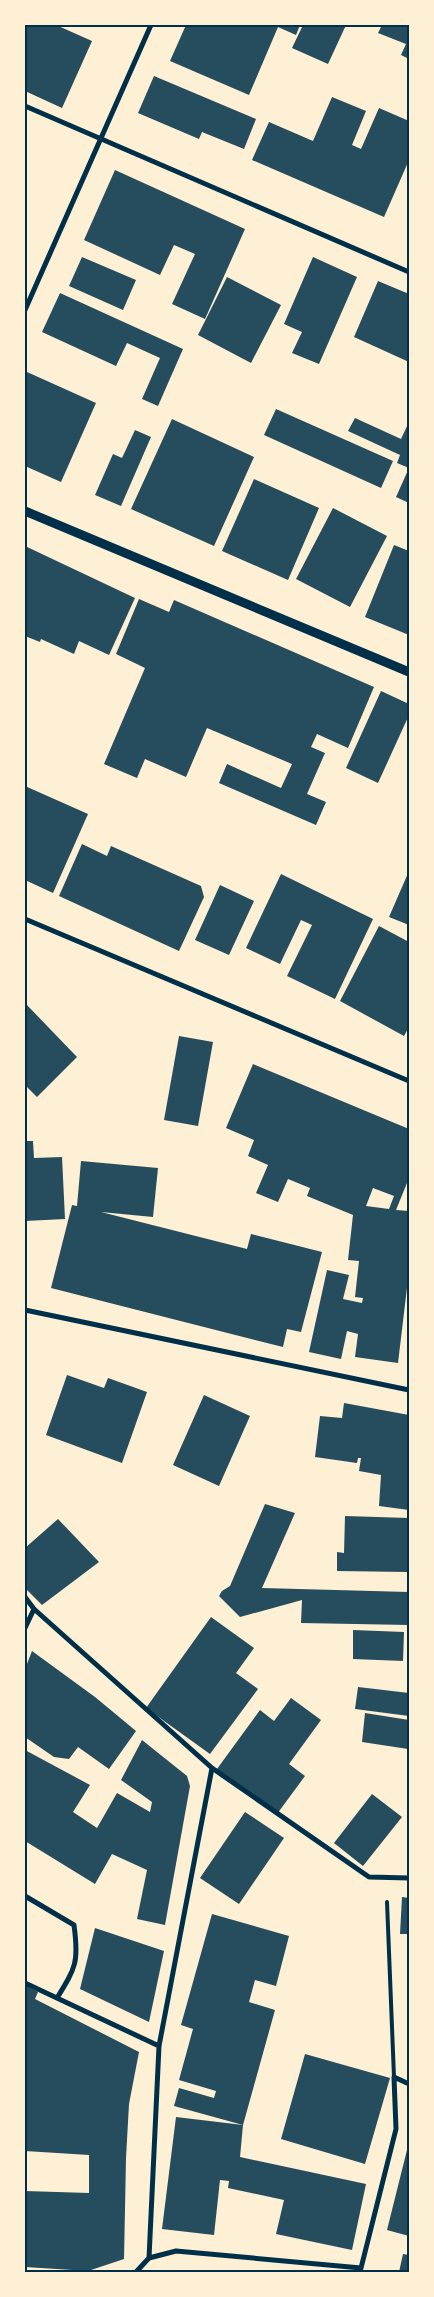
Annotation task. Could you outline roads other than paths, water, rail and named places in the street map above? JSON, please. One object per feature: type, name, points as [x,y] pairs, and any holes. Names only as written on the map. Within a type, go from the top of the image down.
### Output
[{"type":"street","points":[[25,310],[151,25]]},
{"type":"street","points":[[25,106],[409,272]]},
{"type":"street","points":[[25,511],[409,672]]},
{"type":"street","points":[[25,919],[409,1082]]},
{"type":"street","points":[[25,1310],[409,1390]]},
{"type":"street","points":[[25,1597],[34,1609],[212,1768],[369,1877],[409,1878]]},
{"type":"street","points":[[25,1628],[34,1609]]},
{"type":"street","points":[[149,2258],[159,2046],[212,1768]]},
{"type":"street","points":[[25,1896],[74,1925],[77,1948],[74,1970],[57,1998]]},
{"type":"street","points":[[25,1983],[159,2046]]},
{"type":"street","points":[[136,2272],[149,2258],[176,2251],[360,2270],[396,2129],[394,2078],[409,2084]]},
{"type":"lane","points":[[387,1902],[394,2078]]}]
